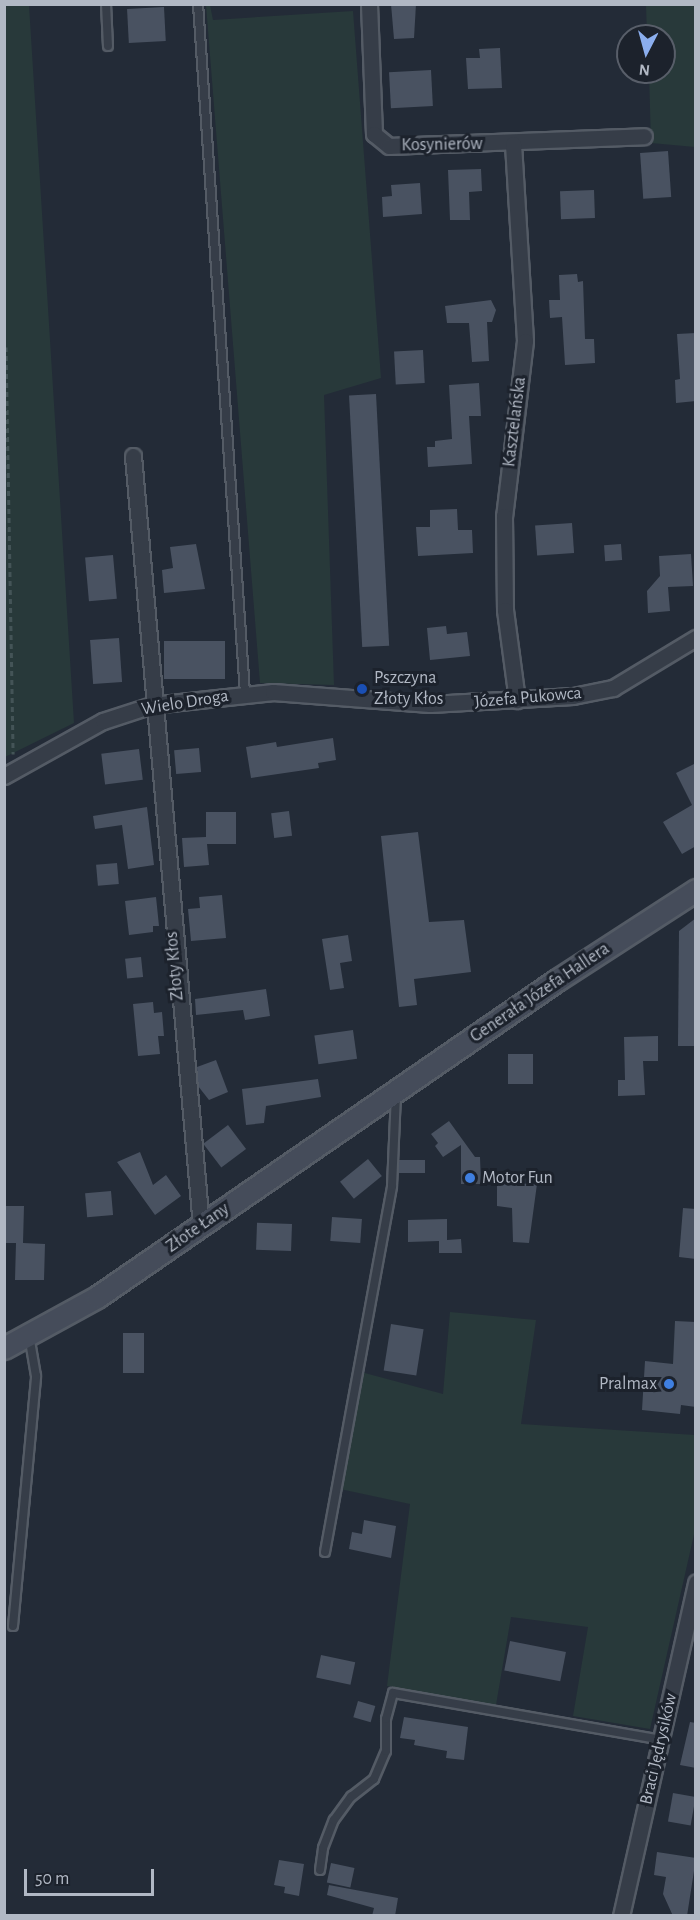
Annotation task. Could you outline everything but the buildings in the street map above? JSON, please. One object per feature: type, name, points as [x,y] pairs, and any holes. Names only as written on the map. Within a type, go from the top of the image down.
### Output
[{"type":"street","name":"Kosynierów","points":[[369,4],[374,134],[390,146],[513,144],[644,136]]},
{"type":"street","name":"Kasztelańska","points":[[513,144],[525,341],[504,516],[504,610],[517,700]]},
{"type":"street","name":"Złoty Kłos","points":[[133,456],[152,705],[201,1226]]},
{"type":"street","name":"Józefa Pukowca","points":[[345,697],[430,704],[517,700],[614,688],[696,638]]},
{"type":"street","name":"Wielo Droga","points":[[9,773],[103,721],[152,705],[245,693],[345,697]]},
{"type":"street","name":"Generała Józefa Hallera","points":[[391,1096],[557,980],[696,890]]},
{"type":"street","name":"Złote Łany","points":[[4,1348],[97,1297],[391,1096]]},
{"type":"street","name":"Braci Jędrysików","points":[[621,1916],[696,1582]]},
{"type":"lane","points":[[106,4],[108,46]]},
{"type":"lane","points":[[198,4],[245,693]]},
{"type":"lane","points":[[325,1552],[392,1186],[391,1096]]},
{"type":"lane","points":[[13,1626],[36,1376],[29,1334]]},
{"type":"lane","points":[[320,1870],[323,1848],[334,1820],[351,1797],[374,1779],[386,1751],[386,1719],[393,1693],[662,1740]]},
{"type":"path","points":[[6,347],[9,773]]},
{"type":"shaded area","points":[[4,5],[29,5],[74,723],[5,757]]},
{"type":"shaded area","points":[[206,5],[210,5],[213,20],[353,11],[381,378],[324,395],[334,685],[260,683]]},
{"type":"shaded area","points":[[646,5],[695,5],[695,147],[651,143],[649,84],[676,84],[676,24],[647,24]]},
{"type":"shaded area","points":[[450,1312],[536,1320],[521,1424],[695,1435],[695,1530],[650,1729],[573,1716],[588,1627],[511,1617],[496,1705],[387,1686],[410,1504],[340,1489],[361,1372],[443,1394]]},
{"type":"place","name":"Pszczyna Złoty Kłos","points":[[362,689]]},
{"type":"place","name":"Motor Fun","points":[[470,1178]]},
{"type":"place","name":"Pralmax","points":[[669,1384]]}]
